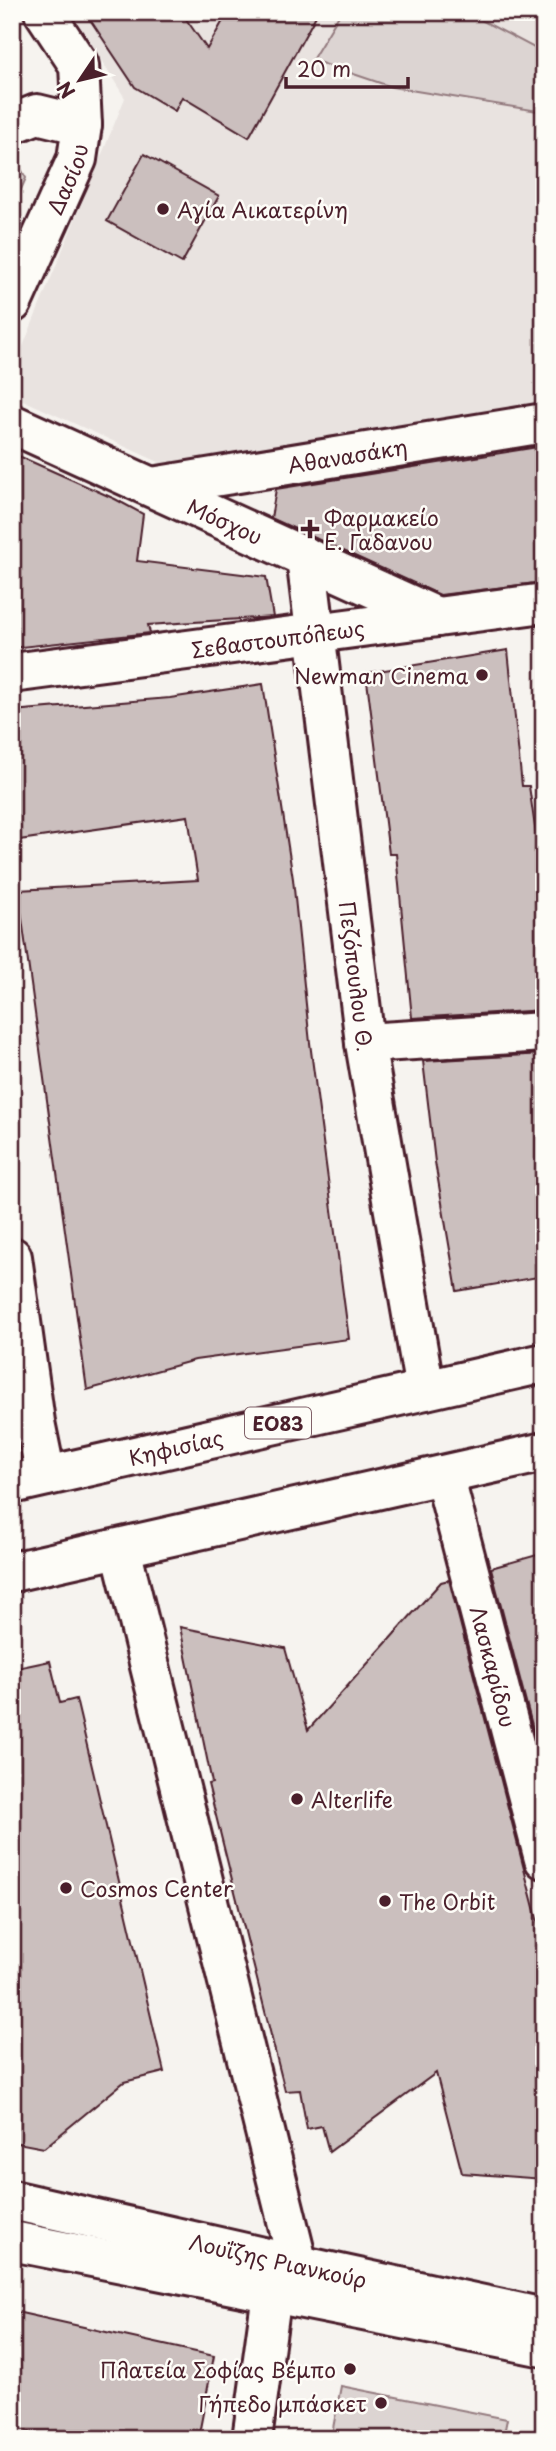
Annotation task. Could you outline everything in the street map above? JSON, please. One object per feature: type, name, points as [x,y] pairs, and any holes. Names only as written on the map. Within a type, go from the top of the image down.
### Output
[{"type":"street","name":"Δασίου","points":[[12,303],[77,159],[82,125],[79,65],[44,12]]},
{"type":"street","points":[[12,124],[37,114],[82,125]]},
{"type":"street","name":"Αθανασάκη","points":[[152,486],[544,423]]},
{"type":"street","name":"Μόσχου","points":[[12,424],[437,617]]},
{"type":"street","name":"Πεζόπουλου Θ.","points":[[306,557],[365,1043],[425,1390]]},
{"type":"street","name":"Σεβαστουπόλεως","points":[[12,673],[544,603]]},
{"type":"street","points":[[365,1043],[544,1032]]},
{"type":"street","points":[[12,1257],[35,1422],[29,1480]]},
{"type":"street","name":"Κηφισίας","points":[[29,1480],[544,1363]]},
{"type":"street","points":[[12,1572],[544,1452]]},
{"type":"street","name":"Λασκαρίδου","points":[[444,1475],[544,1859]]},
{"type":"street","points":[[121,1549],[298,2265]]},
{"type":"street","name":"Λουΐζης Ριανκούρ","points":[[12,2200],[544,2318]]},
{"type":"street","name":"Λουΐζης Ριανκούρ","points":[[12,2241],[544,2347]]},
{"type":"street","points":[[252,2439],[272,2293]]},
{"type":"shaded area","points":[[71,12],[544,12],[544,405],[174,469],[12,395],[12,373],[125,98]]},
{"type":"shaded area","points":[[341,12],[466,12],[544,53],[544,112],[392,87],[312,60]]},
{"type":"shaded area","points":[[12,158],[16,160],[26,178],[12,210]]},
{"type":"shaded area","name":"Γήπεδο μπάσκετ","points":[[341,2386],[507,2419],[503,2439],[331,2439]]},
{"type":"building","points":[[85,12],[181,12],[207,49],[228,12],[318,12],[249,137],[182,97],[175,111],[135,87]]},
{"type":"building","name":"Αγία Αικατερίνη","points":[[144,154],[219,196],[182,263],[107,221]]},
{"type":"building","points":[[544,446],[544,582],[440,595],[271,518],[276,489]]},
{"type":"building","points":[[12,453],[143,514],[137,561],[266,577],[273,617],[148,625],[150,633],[12,648]]},
{"type":"building","points":[[508,650],[522,786],[529,786],[544,889],[544,1010],[412,1018],[396,854],[389,854],[366,673]]},
{"type":"building","points":[[263,684],[293,879],[310,1043],[349,1339],[195,1360],[87,1390],[18,890],[198,880],[188,816],[12,841],[12,711],[170,698]]},
{"type":"building","points":[[544,1054],[544,1276],[457,1291],[435,1162],[423,1061]]},
{"type":"building","points":[[544,1553],[544,1771],[491,1568]]},
{"type":"building","name":"The Orbit","points":[[449,1580],[544,1946],[544,2179],[462,2173],[436,2073],[329,2152],[322,2126],[307,2129],[300,2090],[285,2091],[208,1784],[212,1783],[180,1627],[285,1648],[308,1730],[441,1582]]},
{"type":"building","name":"Cosmos Center","points":[[50,1661],[60,1703],[76,1699],[164,2072],[124,2082],[44,2148],[12,2142],[12,1669]]},
{"type":"building","points":[[12,2311],[214,2356],[198,2439],[54,2439],[12,2427]]},
{"type":"place","name":"Αγία Αικατερίνη","points":[[163,209]]},
{"type":"place","name":"Φαρμακείο Ε. Γαδανου","points":[[310,529]]},
{"type":"place","name":"Newman Cinema","points":[[482,675]]},
{"type":"place","name":"Alterlife","points":[[297,1799]]},
{"type":"place","name":"Cosmos Center","points":[[66,1888]]},
{"type":"place","name":"The Orbit","points":[[385,1901]]},
{"type":"place","name":"Πλατεία Σοφίας Βέμπο","points":[[350,2369]]},
{"type":"place","name":"Γήπεδο μπάσκετ","points":[[381,2403]]}]
